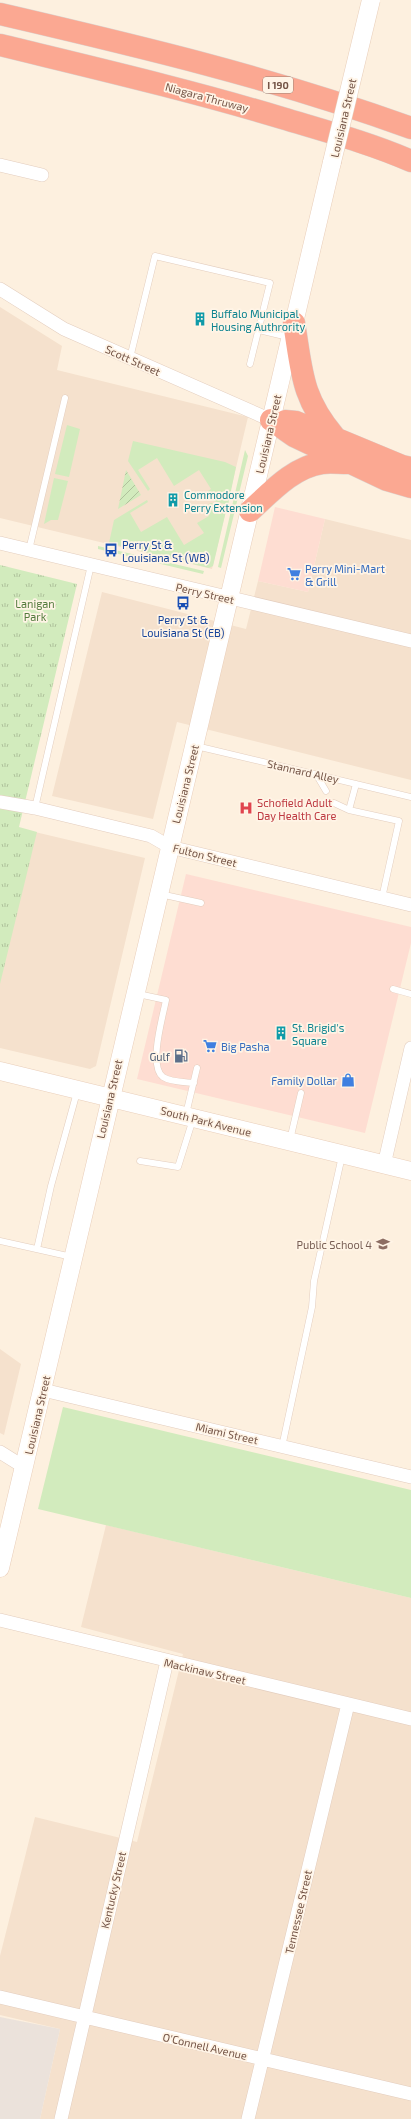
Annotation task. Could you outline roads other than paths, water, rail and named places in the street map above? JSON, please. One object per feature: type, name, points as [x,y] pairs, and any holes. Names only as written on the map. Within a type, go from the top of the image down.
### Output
[{"type":"highway","name":"I 190","points":[[0,14],[187,59],[267,82],[411,128]]},
{"type":"highway","name":"Niagara Thruway","points":[[0,45],[135,77],[258,111],[407,161]]},
{"type":"highway","points":[[293,330],[302,376],[309,400],[319,418],[335,437]]},
{"type":"highway","points":[[271,420],[296,422],[402,466],[411,468]]},
{"type":"highway","points":[[271,420],[294,436],[387,480],[411,487]]},
{"type":"highway","points":[[250,511],[273,489],[306,468],[321,463],[351,463]]},
{"type":"street","name":"Louisiana Street","points":[[0,1568],[43,1390],[72,1257],[230,599],[371,0]]},
{"type":"street","points":[[0,165],[42,175]]},
{"type":"street","name":"Scott Street","points":[[0,289],[64,329],[271,420]]},
{"type":"street","name":"Perry Street","points":[[0,543],[230,599],[411,640]]},
{"type":"street","name":"Fulton Street","points":[[0,802],[35,808],[151,836],[170,848],[411,905]]},
{"type":"street","points":[[384,1165],[411,1048]]},
{"type":"street","name":"South Park Avenue","points":[[0,1071],[411,1171]]},
{"type":"street","name":"Miami Street","points":[[43,1390],[411,1477]]},
{"type":"street","points":[[0,1452],[24,1467]]},
{"type":"street","name":"Mackinaw Street","points":[[0,1620],[411,1719]]},
{"type":"street","name":"Kentucky Street","points":[[61,2119],[83,2017],[167,1661]]},
{"type":"street","name":"Tennessee Street","points":[[248,2119],[348,1704]]},
{"type":"street","name":"O'Connell Avenue","points":[[0,1997],[411,2094]]},
{"type":"lane","points":[[130,358],[155,256],[270,283],[250,364]]},
{"type":"lane","points":[[259,330],[293,330]]},
{"type":"lane","points":[[29,550],[65,398]]},
{"type":"lane","points":[[35,808],[90,565]]},
{"type":"lane","name":"Stannard Alley","points":[[195,745],[411,797]]},
{"type":"lane","points":[[316,774],[326,791]]},
{"type":"lane","points":[[349,810],[356,784]]},
{"type":"lane","points":[[334,803],[349,810],[399,821],[382,898]]},
{"type":"lane","points":[[159,894],[201,903]]},
{"type":"lane","points":[[392,989],[411,994]]},
{"type":"lane","points":[[135,993],[166,1000],[155,1062],[160,1075],[165,1079],[194,1083]]},
{"type":"lane","points":[[140,1161],[178,1167],[190,1117],[197,1068]]},
{"type":"lane","points":[[37,1249],[51,1186],[77,1089]]},
{"type":"lane","points":[[290,1141],[301,1093]]},
{"type":"lane","points":[[282,1446],[312,1308],[314,1281],[342,1154]]},
{"type":"lane","points":[[0,1242],[72,1257]]},
{"type":"place","name":"Buffalo Municipal Housing Authrority","points":[[200,319]]},
{"type":"place","name":"Commodore Perry Extension","points":[[173,500]]},
{"type":"place","name":"Perry St & Louisiana St (WB)","points":[[111,550]]},
{"type":"place","name":"Perry Mini-Mart & Grill","points":[[294,574]]},
{"type":"place","name":"Perry St & Louisiana St (EB)","points":[[183,603]]},
{"type":"place","name":"Schofield Adult Day Health Care","points":[[246,808]]},
{"type":"place","name":"St. Brigid's Square","points":[[281,1033]]},
{"type":"place","name":"Big Pasha","points":[[210,1046]]},
{"type":"place","name":"Gulf","points":[[181,1056]]},
{"type":"place","name":"Family Dollar","points":[[348,1080]]},
{"type":"place","name":"Public School 4","points":[[383,1244]]},
{"type":"park label","name":"Lanigan Park","points":[[35,609]]}]
